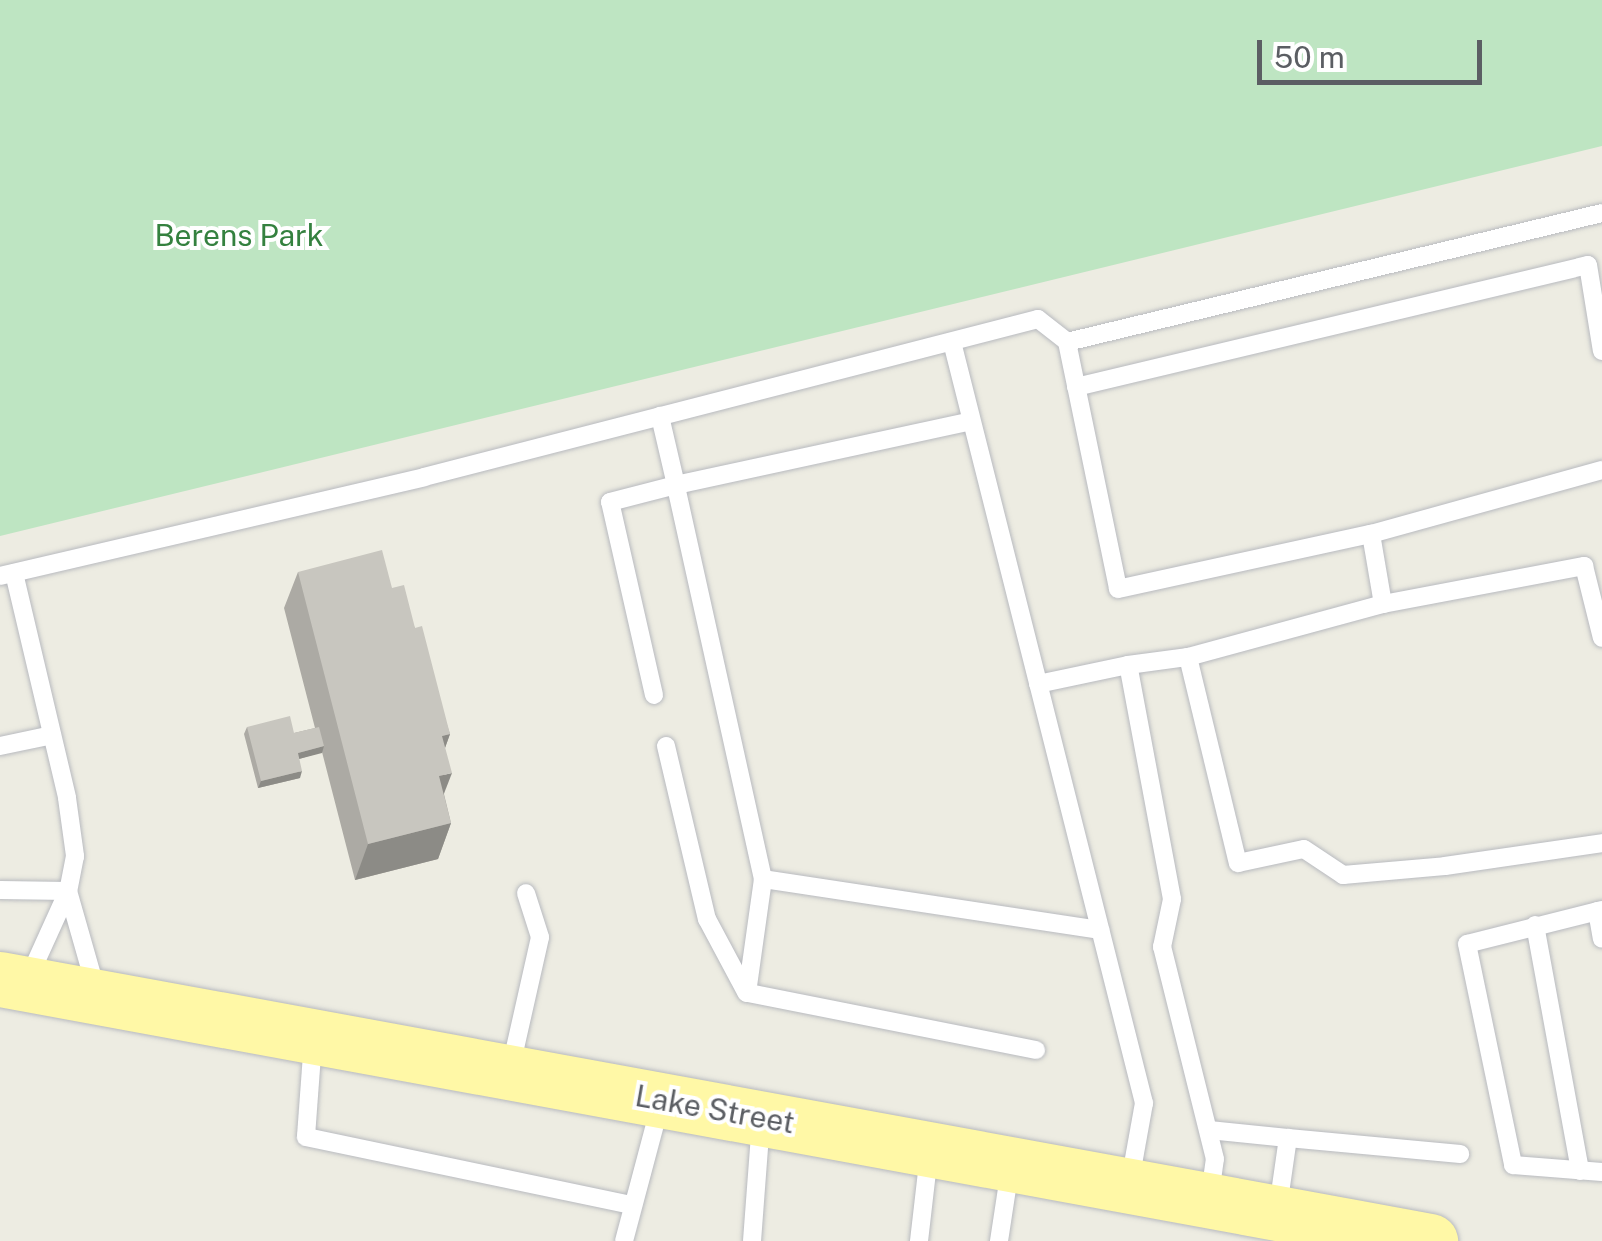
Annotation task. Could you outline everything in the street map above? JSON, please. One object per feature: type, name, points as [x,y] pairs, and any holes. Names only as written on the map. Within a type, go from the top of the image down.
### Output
[{"type":"main road","name":"Lake Street","points":[[13,981],[1430,1241]]},
{"type":"lane","points":[[1067,342],[1602,212]]},
{"type":"lane","points":[[1076,388],[1588,264],[1602,351]]},
{"type":"lane","points":[[13,981],[68,890],[75,856],[52,735],[7,574],[158,542],[1038,320],[1067,342],[1118,589],[1371,534],[1602,470]]},
{"type":"lane","points":[[952,342],[1144,1103],[1130,1185]]},
{"type":"lane","points":[[660,416],[763,878],[747,993]]},
{"type":"lane","points":[[654,695],[610,502],[971,420]]},
{"type":"lane","points":[[1371,534],[1383,604]]},
{"type":"lane","points":[[1038,684],[1188,657],[1383,604],[1593,564],[1602,638]]},
{"type":"lane","points":[[1188,657],[1238,863],[1304,849],[1343,875],[1446,866],[1602,842]]},
{"type":"lane","points":[[1128,665],[1172,899],[1162,947],[1215,1159],[1209,1200]]},
{"type":"lane","points":[[0,746],[52,735]]},
{"type":"lane","points":[[666,746],[707,919],[747,993]]},
{"type":"lane","points":[[763,878],[1100,930]]},
{"type":"lane","points":[[0,890],[68,890]]},
{"type":"lane","points":[[68,890],[98,996]]},
{"type":"lane","points":[[510,1072],[540,937],[526,894]]},
{"type":"lane","points":[[1602,938],[1600,910],[1467,944],[1512,1165],[1602,1172]]},
{"type":"lane","points":[[1535,925],[1580,1171]]},
{"type":"lane","points":[[747,993],[1036,1050]]},
{"type":"lane","points":[[314,1036],[306,1137],[632,1205]]},
{"type":"lane","points":[[624,1241],[662,1100]]},
{"type":"lane","points":[[752,1241],[761,1118]]},
{"type":"lane","points":[[1209,1130],[1460,1154]]},
{"type":"lane","points":[[1277,1212],[1288,1138]]},
{"type":"lane","points":[[919,1241],[930,1148]]},
{"type":"lane","points":[[999,1241],[1011,1164]]},
{"type":"green space","name":"Berens Park","points":[[0,0],[1602,0],[1602,146],[0,536]]},
{"type":"building","points":[[382,550],[392,588],[404,585],[415,628],[422,626],[450,734],[442,736],[452,773],[439,776],[451,823],[368,844],[298,572]]},
{"type":"building","points":[[290,716],[294,733],[319,727],[324,746],[298,753],[302,771],[261,781],[247,727]]}]
